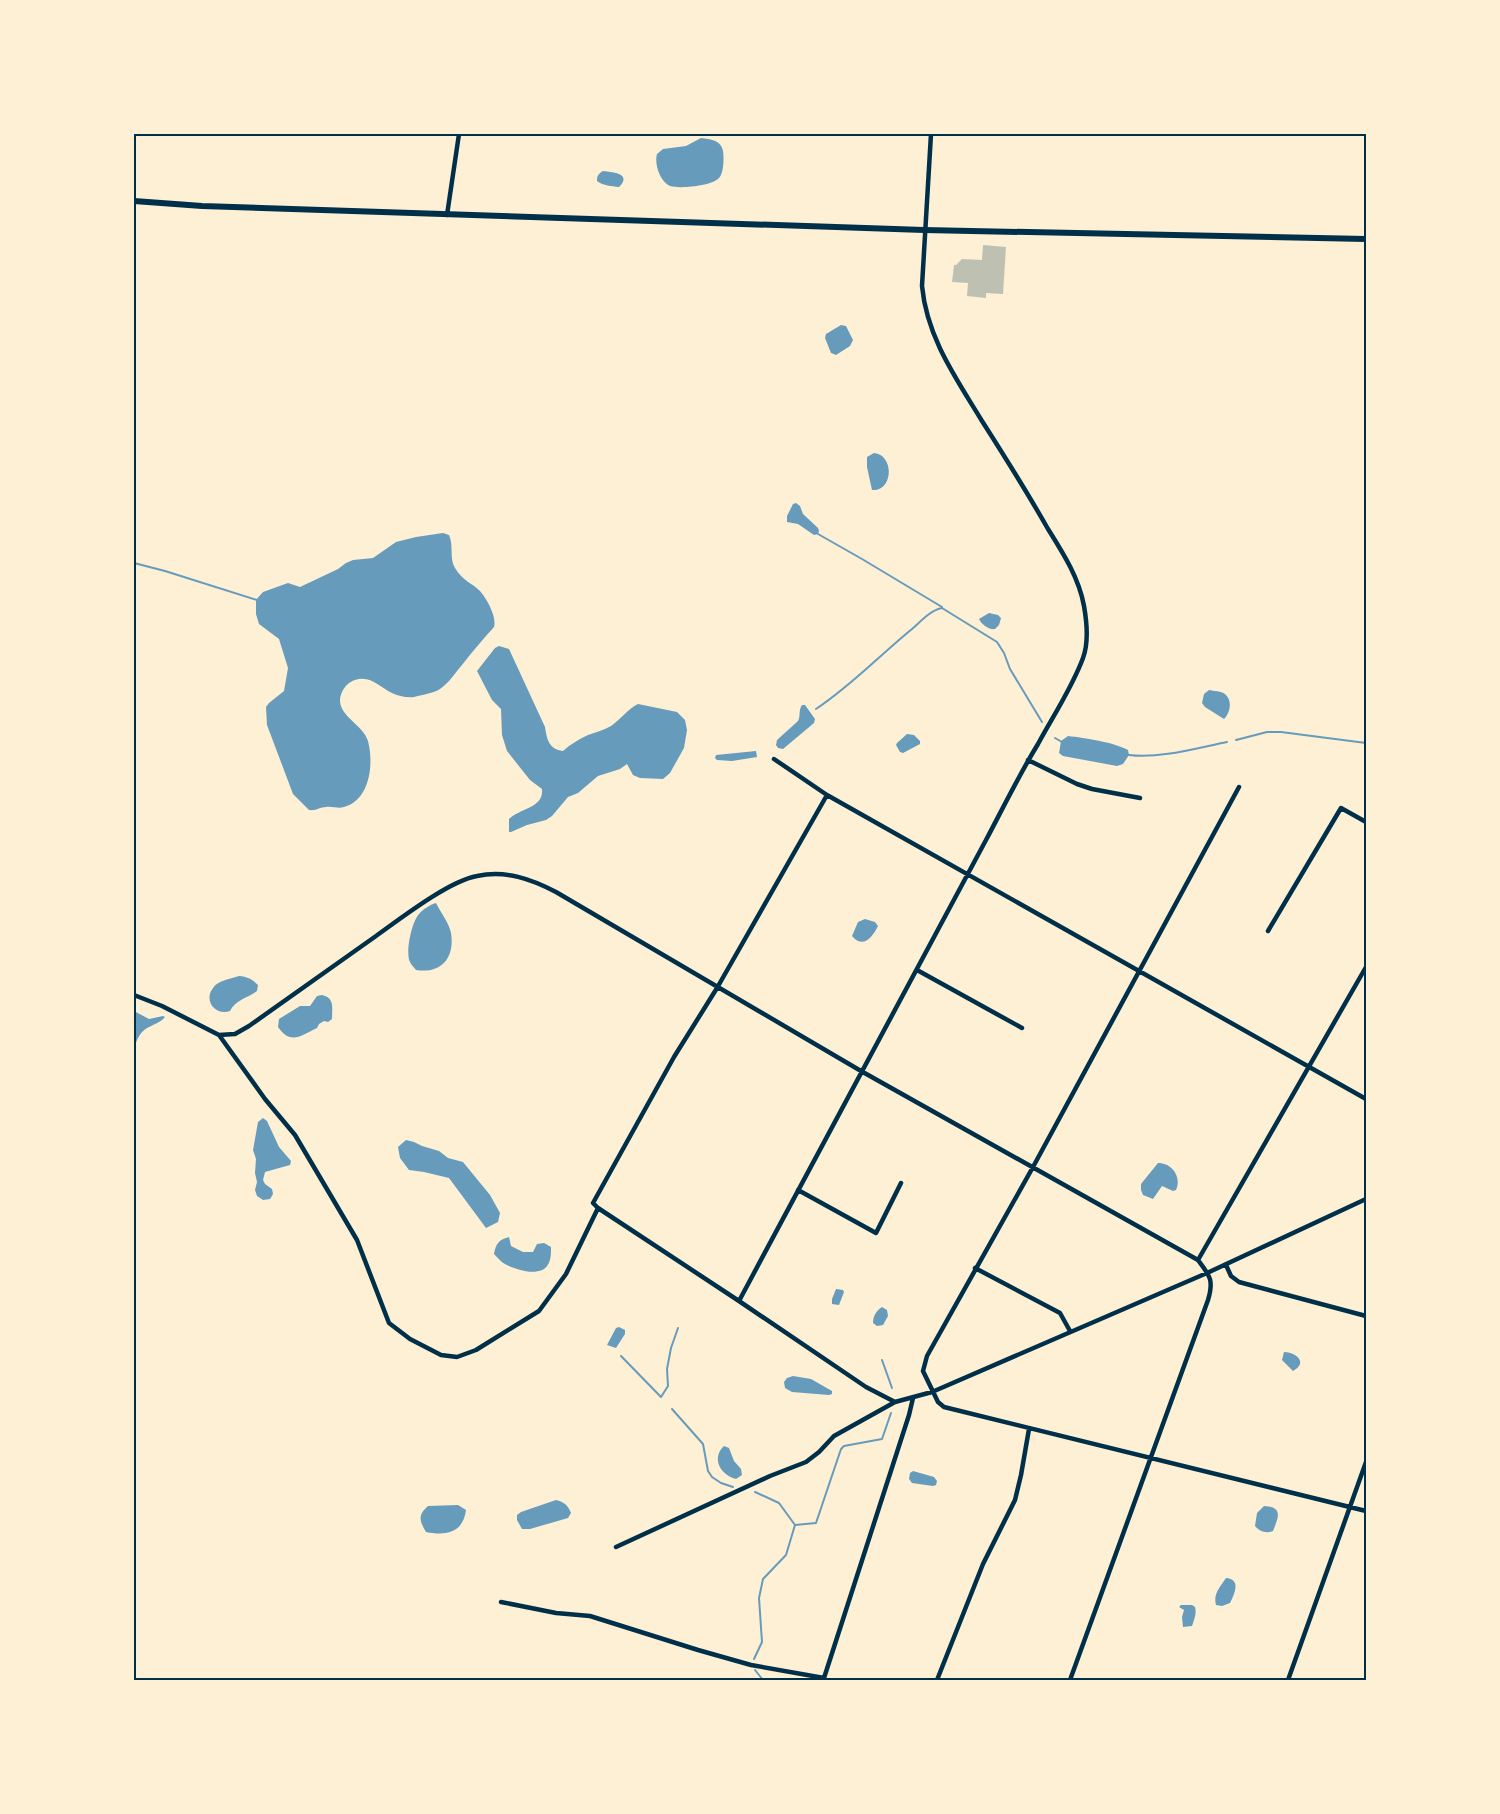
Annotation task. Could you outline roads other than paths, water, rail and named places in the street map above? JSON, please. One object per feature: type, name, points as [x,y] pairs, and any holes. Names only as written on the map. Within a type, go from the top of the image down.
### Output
[{"type":"main road","points":[[134,201],[202,206],[447,215],[924,230],[1366,239]]},
{"type":"street","points":[[447,215],[459,134]]},
{"type":"street","points":[[739,1301],[1059,706],[1084,654],[1087,632],[1085,609],[1068,562],[937,345],[930,324],[922,293],[930,134]]},
{"type":"street","points":[[774,759],[827,795],[969,873],[1366,1099]]},
{"type":"street","points":[[1028,760],[1077,784],[1140,798]]},
{"type":"street","points":[[1239,787],[1033,1167],[975,1268],[924,1364],[923,1371],[932,1392],[944,1407],[1366,1511]]},
{"type":"street","points":[[827,795],[717,988],[674,1057],[593,1203],[598,1209],[866,1387],[896,1402]]},
{"type":"street","points":[[1268,931],[1341,808],[1366,822]]},
{"type":"street","points":[[219,1035],[235,1034],[249,1026],[408,913],[456,884],[477,876],[502,874],[525,878],[540,884],[861,1071],[1198,1260],[1212,1284],[1208,1300],[1070,1680]]},
{"type":"street","points":[[1198,1260],[1366,967]]},
{"type":"street","points":[[917,970],[1022,1028]]},
{"type":"street","points":[[134,995],[162,1006],[219,1035],[265,1099],[295,1135],[329,1192],[357,1240],[390,1323],[410,1339],[441,1355],[457,1357],[476,1350],[539,1311],[566,1274],[598,1209]]},
{"type":"street","points":[[798,1190],[876,1233],[901,1183]]},
{"type":"street","points":[[616,1547],[770,1476],[806,1462],[834,1436],[896,1402],[932,1392],[1207,1273],[1366,1199]]},
{"type":"street","points":[[1226,1264],[1231,1276],[1239,1282],[1366,1316]]},
{"type":"street","points":[[975,1268],[1060,1313],[1070,1331]]},
{"type":"street","points":[[501,1602],[590,1617],[752,1665],[824,1679],[913,1398]]},
{"type":"street","points":[[937,1680],[982,1564],[1015,1500],[1022,1475],[1029,1429]]},
{"type":"street","points":[[1288,1680],[1366,1462]]},
{"type":"water","points":[[701,138],[715,141],[722,147],[723,165],[719,178],[710,183],[688,187],[666,184],[656,163],[657,154],[663,149],[686,146]]},
{"type":"water","points":[[603,171],[619,174],[624,179],[623,182],[619,187],[600,183],[597,181],[598,176]]},
{"type":"water","points":[[841,325],[846,326],[853,340],[850,346],[836,355],[831,353],[825,338],[826,334]]},
{"type":"water","points":[[874,453],[886,460],[889,473],[884,485],[872,490],[867,457]]},
{"type":"water","points":[[796,503],[803,514],[818,528],[818,534],[814,535],[798,524],[787,522],[787,516],[793,504]]},
{"type":"water","points":[[443,533],[449,535],[455,568],[464,579],[480,591],[488,603],[493,613],[494,627],[449,681],[434,692],[408,697],[387,691],[375,682],[366,679],[355,680],[347,684],[342,692],[341,706],[368,741],[370,770],[368,780],[360,797],[353,803],[342,808],[324,807],[309,810],[293,794],[267,725],[266,707],[284,691],[288,668],[279,639],[259,624],[256,600],[263,592],[288,583],[300,587],[353,560],[373,558],[396,542]]},
{"type":"water","points":[[989,613],[1001,618],[995,629],[986,627],[979,619]]},
{"type":"water","points":[[499,646],[509,649],[545,727],[550,743],[558,750],[563,751],[581,738],[611,726],[638,704],[677,712],[685,720],[687,730],[684,748],[670,773],[663,779],[640,778],[633,775],[627,764],[620,769],[598,776],[578,793],[568,797],[546,820],[509,832],[509,819],[535,804],[542,795],[542,789],[530,780],[507,751],[502,735],[501,709],[492,700],[477,671]]},
{"type":"water","points":[[1209,690],[1222,692],[1228,697],[1230,707],[1224,719],[1202,703],[1204,694]]},
{"type":"water","points":[[802,705],[805,705],[815,719],[814,723],[783,749],[778,748],[777,740],[798,721]]},
{"type":"water","points":[[907,734],[914,735],[920,744],[903,753],[896,745]]},
{"type":"water","points":[[1068,736],[1115,745],[1128,750],[1129,755],[1123,764],[1117,766],[1063,756],[1059,753],[1061,741]]},
{"type":"water","points":[[756,751],[757,757],[732,761],[715,758],[716,755]]},
{"type":"water","points":[[436,903],[450,929],[451,950],[439,967],[425,971],[416,970],[409,958],[412,930],[421,912]]},
{"type":"water","points":[[865,919],[875,922],[878,926],[870,938],[860,942],[852,936],[858,922]]},
{"type":"water","points":[[239,976],[254,981],[258,985],[257,991],[238,1002],[230,1011],[216,1009],[209,998],[215,985]]},
{"type":"water","points":[[322,995],[331,1001],[332,1019],[328,1022],[324,1021],[317,1028],[301,1036],[292,1037],[283,1033],[278,1027],[279,1019],[300,1006],[310,1006],[317,996]]},
{"type":"water","points":[[134,1011],[149,1019],[165,1017],[142,1032],[134,1050]]},
{"type":"water","points":[[263,1118],[267,1121],[279,1147],[291,1161],[290,1165],[265,1172],[263,1180],[272,1189],[273,1194],[270,1199],[263,1200],[257,1196],[255,1190],[256,1159],[253,1150],[258,1122]]},
{"type":"water","points":[[406,1140],[463,1162],[490,1195],[500,1213],[498,1222],[486,1228],[449,1178],[409,1170],[400,1158],[398,1147]]},
{"type":"water","points":[[1158,1163],[1171,1168],[1177,1176],[1178,1185],[1173,1191],[1162,1186],[1153,1199],[1143,1195],[1141,1184]]},
{"type":"water","points":[[509,1237],[511,1246],[523,1252],[533,1252],[537,1244],[544,1243],[551,1247],[547,1266],[533,1272],[502,1262],[494,1254],[500,1241]]},
{"type":"water","points":[[836,1289],[844,1292],[839,1305],[832,1304]]},
{"type":"water","points":[[882,1307],[887,1310],[888,1316],[883,1325],[877,1326],[873,1323],[874,1318]]},
{"type":"water","points":[[616,1328],[625,1330],[625,1334],[616,1348],[607,1345]]},
{"type":"water","points":[[1284,1352],[1299,1358],[1298,1368],[1293,1371],[1282,1360]]},
{"type":"water","points":[[793,1376],[811,1379],[832,1391],[832,1394],[792,1392],[785,1388],[784,1382]]},
{"type":"water","points":[[724,1446],[729,1448],[734,1461],[741,1469],[742,1475],[736,1479],[726,1474],[719,1466],[718,1456]]},
{"type":"water","points":[[913,1471],[934,1477],[937,1481],[936,1485],[912,1483],[909,1479]]},
{"type":"water","points":[[556,1500],[569,1508],[571,1513],[568,1518],[530,1529],[522,1529],[517,1515]]},
{"type":"water","points":[[458,1505],[466,1510],[457,1528],[447,1533],[426,1532],[421,1518],[422,1512],[428,1506]]},
{"type":"water","points":[[1264,1506],[1275,1508],[1278,1514],[1273,1531],[1270,1532],[1255,1526],[1257,1513]]},
{"type":"water","points":[[1226,1578],[1234,1581],[1236,1587],[1234,1595],[1230,1603],[1222,1606],[1216,1605],[1216,1594]]},
{"type":"water","points":[[1181,1605],[1195,1607],[1192,1626],[1183,1627],[1184,1610],[1179,1607]]},
{"type":"waterway","points":[[818,534],[942,607]]},
{"type":"waterway","points":[[134,563],[257,600]]},
{"type":"waterway","points":[[816,709],[926,616],[942,608],[997,642],[1010,669],[1042,722]]},
{"type":"waterway","points":[[1236,740],[1267,732],[1281,732],[1366,743]]},
{"type":"waterway","points":[[1055,738],[1062,742]]},
{"type":"waterway","points":[[1129,755],[1153,756],[1227,742]]},
{"type":"waterway","points":[[621,1356],[661,1397],[668,1386],[667,1369],[678,1328]]},
{"type":"waterway","points":[[882,1360],[892,1388]]},
{"type":"waterway","points":[[672,1409],[703,1444],[708,1471],[712,1477],[733,1487]]},
{"type":"waterway","points":[[795,1525],[816,1523],[841,1449],[844,1446],[882,1439],[891,1413]]},
{"type":"waterway","points":[[754,1659],[762,1642],[759,1598],[763,1579],[786,1555],[795,1525],[779,1503],[755,1492]]},
{"type":"waterway","points":[[755,1670],[763,1680]]}]
